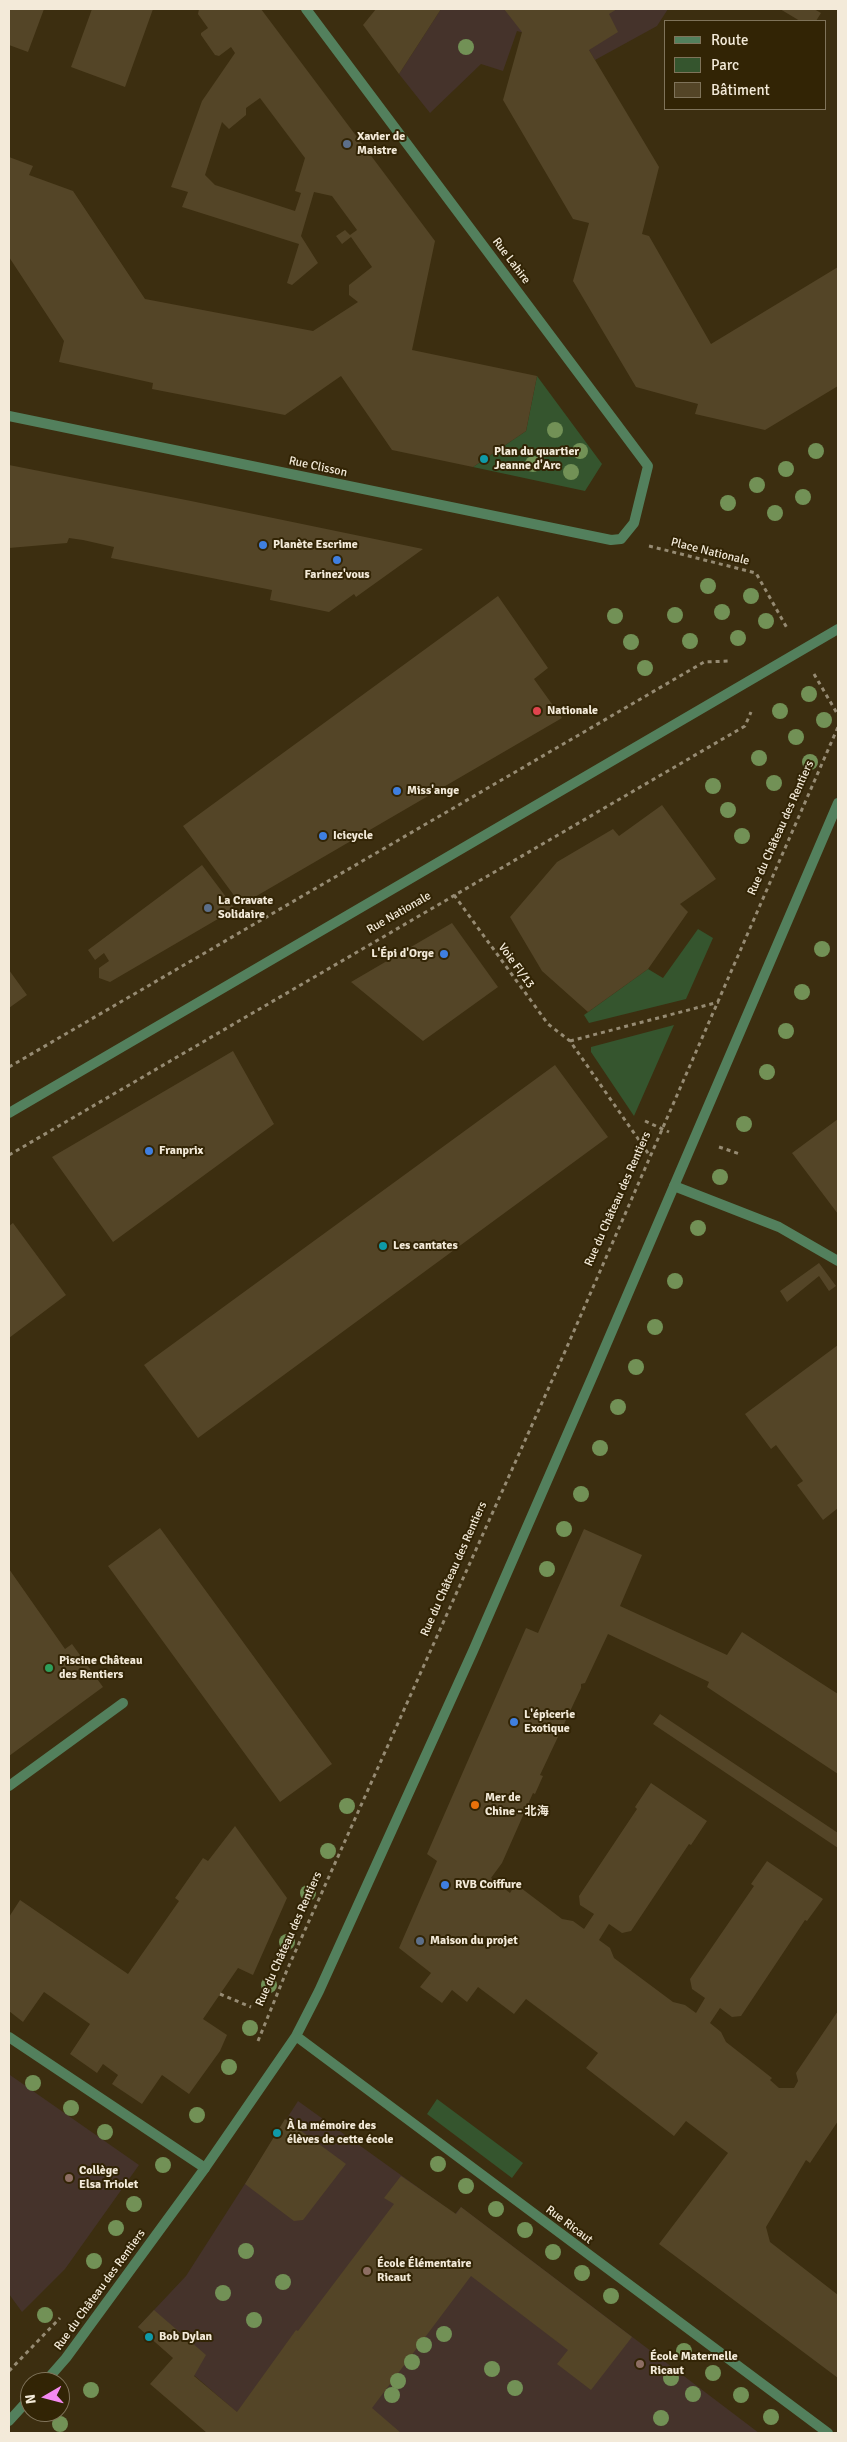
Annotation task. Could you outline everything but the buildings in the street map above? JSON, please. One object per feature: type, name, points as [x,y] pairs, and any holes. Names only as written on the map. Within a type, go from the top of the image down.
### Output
[{"type":"street","name":"Rue Lahire","points":[[306,9],[648,466],[634,523],[622,539]]},
{"type":"street","name":"Rue Clisson","points":[[9,416],[611,540],[622,539]]},
{"type":"street","name":"Rue Nationale","points":[[9,1112],[838,629]]},
{"type":"street","name":"Rue du Château des Rentiers","points":[[53,2372],[66,2358],[205,2168],[296,2036],[319,1991],[469,1660],[838,803]]},
{"type":"street","points":[[674,1186],[779,1227],[838,1260]]},
{"type":"street","points":[[9,1786],[123,1703]]},
{"type":"street","name":"Rue Ricaut","points":[[296,2036],[828,2433]]},
{"type":"street","points":[[9,2037],[205,2168]]},
{"type":"street","points":[[9,2420],[20,2408]]},
{"type":"path","name":"Place Nationale","points":[[622,539],[756,573],[790,632]]},
{"type":"path","points":[[9,1067],[704,662],[727,661],[774,667]]},
{"type":"path","points":[[811,668],[838,714]]},
{"type":"path","name":"Rue Nationale","points":[[9,1155],[744,726],[753,709]]},
{"type":"path","name":"Rue du Château des Rentiers","points":[[256,2045],[291,1961],[719,1002],[838,727]]},
{"type":"path","name":"Voie FI/13","points":[[454,895],[548,1024],[570,1041],[650,1156]]},
{"type":"path","points":[[570,1041],[719,1002]]},
{"type":"path","points":[[220,1994],[251,2007]]},
{"type":"path","name":"Rue du Château des Rentiers","points":[[9,2371],[65,2312]]},
{"type":"shaded area","points":[[441,9],[668,9],[657,26],[595,60],[589,50],[517,31],[503,71],[481,64],[430,113],[399,74]]},
{"type":"shaded area","name":"Collège Elsa Triolet","points":[[9,2055],[10,2075],[139,2165],[65,2269],[22,2312],[9,2294]]},
{"type":"shaded area","name":"École Élémentaire Ricaut","points":[[298,2101],[455,2214],[461,2207],[759,2433],[261,2433],[138,2327],[186,2276]]},
{"type":"green space","points":[[537,376],[602,464],[585,491],[473,467],[526,431]]},
{"type":"green space","points":[[698,929],[713,938],[686,999],[589,1023],[584,1015],[648,969],[663,978]]},
{"type":"green space","points":[[674,1025],[634,1116],[591,1052],[591,1047]]},
{"type":"green space","points":[[437,2099],[523,2163],[512,2178],[427,2114]]},
{"type":"place","name":"Xavier de Maistre","points":[[347,144]]},
{"type":"place","name":"Plan du quartier Jeanne d'Arc","points":[[484,459]]},
{"type":"place","name":"Planète Escrime","points":[[263,545]]},
{"type":"place","name":"Farinez'vous","points":[[337,560]]},
{"type":"place","name":"Nationale","points":[[537,711]]},
{"type":"place","name":"Miss'ange","points":[[397,791]]},
{"type":"place","name":"Icicycle","points":[[323,836]]},
{"type":"place","name":"La Cravate Solidaire","points":[[208,908]]},
{"type":"place","name":"L'Épi d'Orge","points":[[444,954]]},
{"type":"place","name":"Franprix","points":[[149,1151]]},
{"type":"place","name":"Les cantates","points":[[383,1246]]},
{"type":"place","name":"Piscine Château des Rentiers","points":[[49,1668]]},
{"type":"place","name":"L'épicerie Exotique","points":[[514,1722]]},
{"type":"place","name":"Mer de Chine - 北海","points":[[475,1805]]},
{"type":"place","name":"RVB Coiffure","points":[[445,1885]]},
{"type":"place","name":"Maison du projet","points":[[420,1941]]},
{"type":"place","name":"À la mémoire des élèves de cette école","points":[[277,2133]]},
{"type":"place","name":"Collège Elsa Triolet","points":[[69,2178]]},
{"type":"place","name":"École Élémentaire Ricaut","points":[[367,2271]]},
{"type":"place","name":"Bob Dylan","points":[[149,2337]]},
{"type":"place","name":"École Maternelle Ricaut","points":[[640,2364]]}]
